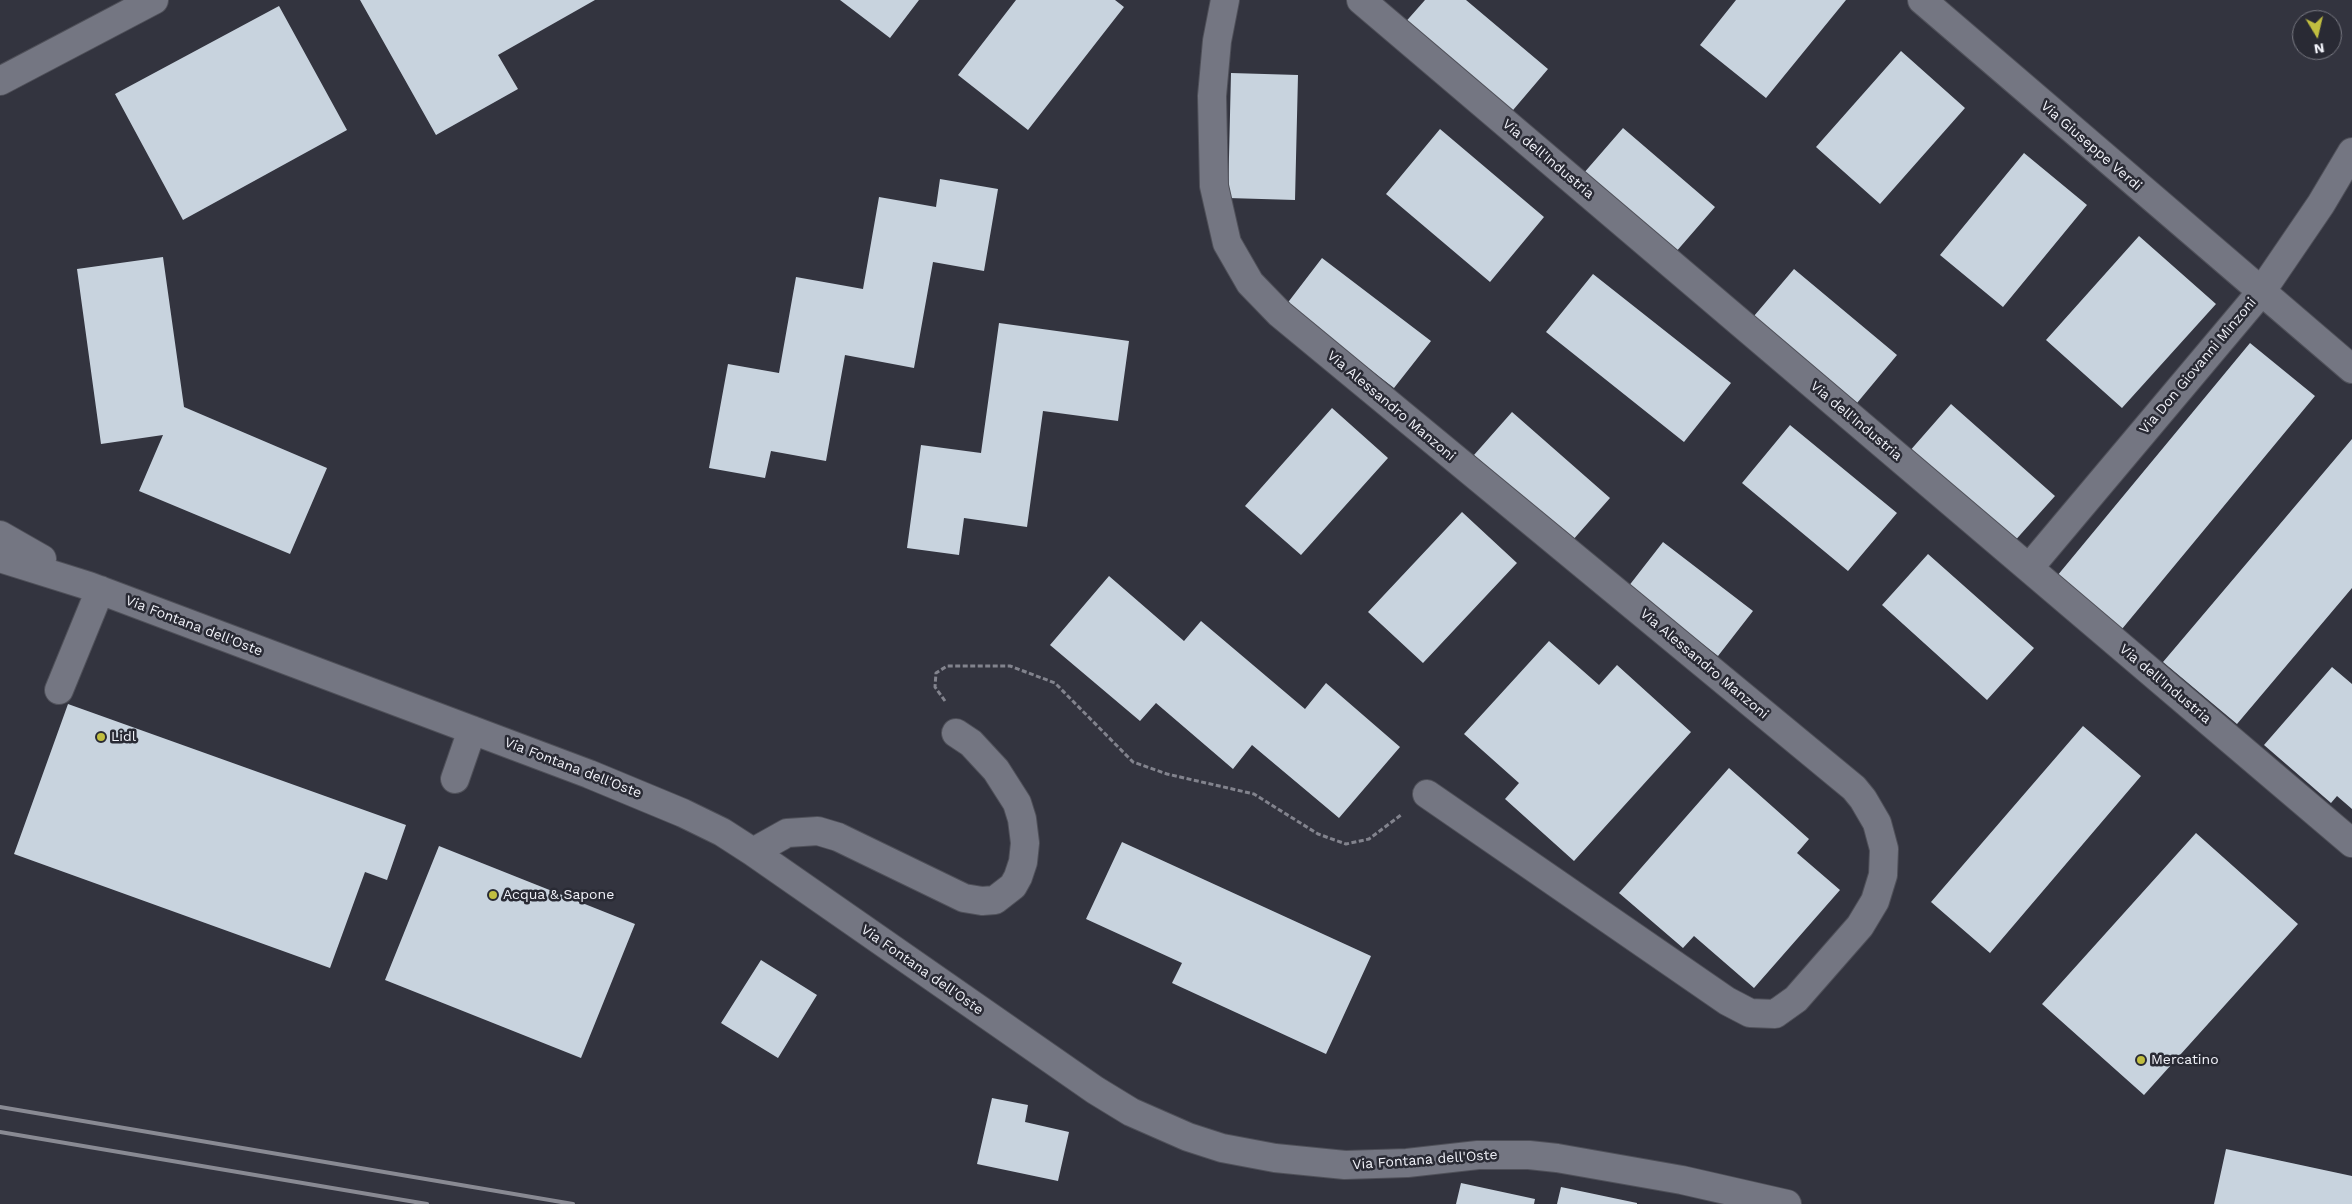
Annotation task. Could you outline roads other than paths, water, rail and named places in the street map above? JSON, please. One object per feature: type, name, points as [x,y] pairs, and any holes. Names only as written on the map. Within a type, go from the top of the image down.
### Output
[{"type":"street","points":[[0,81],[154,0]]},
{"type":"street","name":"Via Alessandro Manzoni","points":[[1225,0],[1214,72],[1213,173],[1216,202],[1225,236],[1234,258],[1250,283],[1280,314],[1850,784],[1863,799],[1877,823],[1884,849],[1883,875],[1875,901],[1860,926],[1796,1000],[1774,1014],[1750,1013],[1727,1001],[1427,794]]},
{"type":"street","name":"Via dell'Industria","points":[[1361,0],[2352,843]]},
{"type":"street","name":"Via Giuseppe Verdi","points":[[1922,0],[2352,369]]},
{"type":"street","name":"Via Don Giovanni Minzoni","points":[[2029,568],[2261,292],[2321,204],[2352,152]]},
{"type":"street","name":"Via Fontana dell'Oste","points":[[0,535],[94,588]]},
{"type":"street","name":"Via Fontana dell'Oste","points":[[0,558],[94,588],[472,730],[648,797],[722,832],[754,852],[1095,1090],[1132,1112],[1188,1137],[1222,1148],[1275,1158],[1345,1164],[1407,1163],[1478,1155],[1529,1155],[1557,1158],[1682,1180],[1787,1204]]},
{"type":"street","points":[[59,690],[94,588]]},
{"type":"street","points":[[455,779],[472,730]]},
{"type":"street","points":[[754,852],[787,833],[818,831],[838,837],[964,898],[982,901],[995,900],[1013,886],[1023,862],[1025,843],[1022,819],[1017,803],[996,770],[985,756],[956,733]]},
{"type":"railway","points":[[0,1107],[573,1204]]},
{"type":"railway","points":[[0,1132],[427,1204]]},
{"type":"place","name":"Lidl","points":[[101,737]]},
{"type":"place","name":"Acqua & Sapone","points":[[493,895]]},
{"type":"place","name":"Mercatino","points":[[2141,1060]]}]
